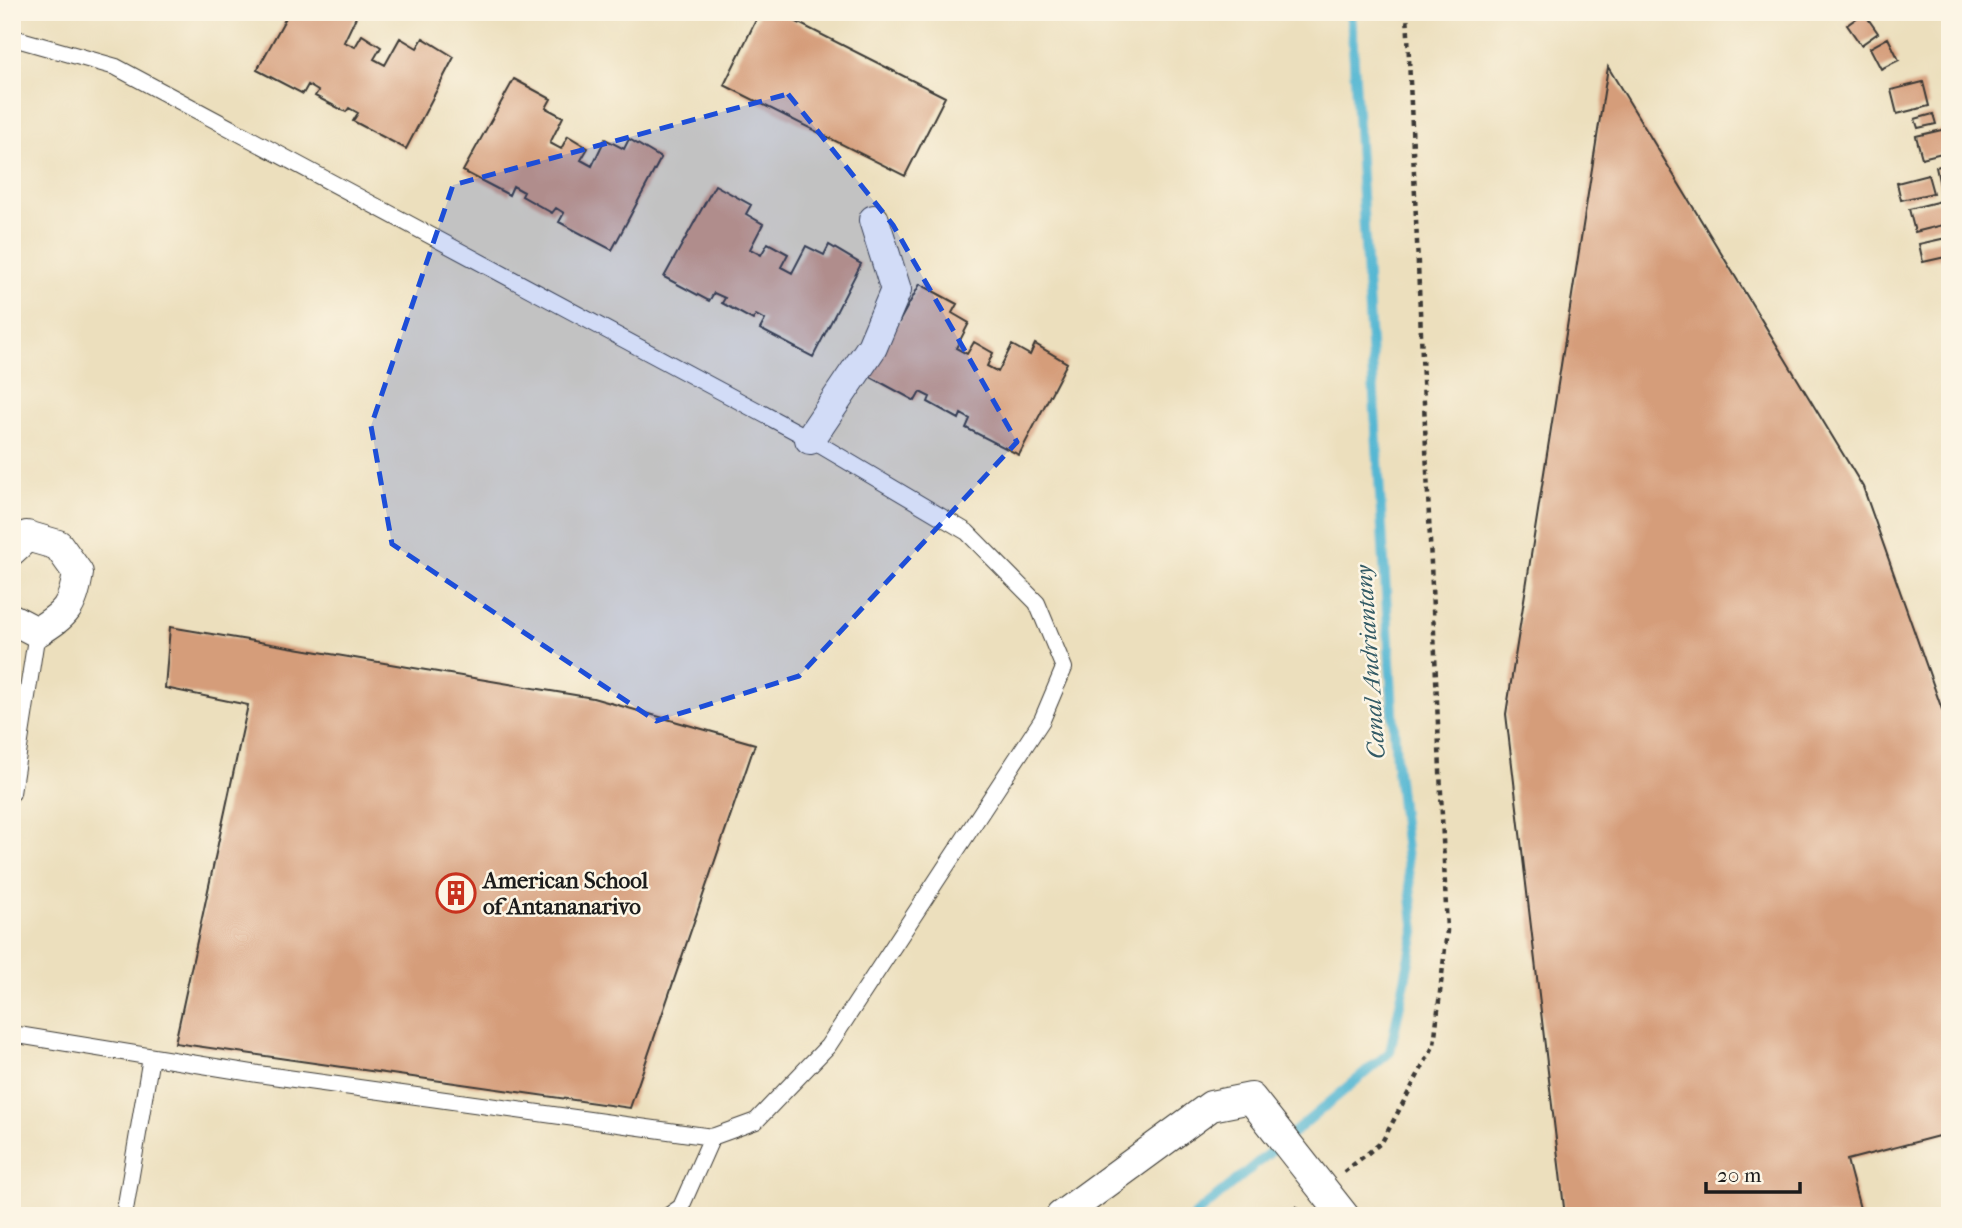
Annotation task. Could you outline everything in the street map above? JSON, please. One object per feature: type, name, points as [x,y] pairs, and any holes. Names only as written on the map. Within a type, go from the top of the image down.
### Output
[{"type":"street","points":[[810,439],[872,347],[895,290],[873,220]]},
{"type":"street","points":[[12,550],[27,536],[58,545],[78,573],[75,596],[60,618],[24,625]]},
{"type":"street","points":[[1061,1216],[1212,1106],[1251,1098],[1344,1216]]},
{"type":"lane","points":[[12,44],[18,39],[116,67],[810,439],[967,532],[1037,603],[1064,668],[1042,720],[828,1046],[756,1121],[712,1137],[258,1074],[12,1034]]},
{"type":"lane","points":[[12,793],[24,625]]},
{"type":"lane","points":[[124,1216],[151,1057]]},
{"type":"lane","points":[[668,1216],[681,1207],[712,1137]]},
{"type":"path","points":[[1322,1189],[1382,1142],[1434,1045],[1447,931],[1407,12]]},
{"type":"highlighted area","points":[[788,94],[893,225],[1017,442],[799,676],[656,721],[392,544],[371,426],[453,185]]},
{"type":"building","points":[[289,12],[349,12],[356,17],[344,42],[355,47],[362,35],[381,47],[374,59],[385,65],[400,38],[417,48],[423,38],[454,57],[406,149],[353,121],[358,113],[349,108],[346,112],[315,96],[318,91],[308,85],[303,94],[257,70]]},
{"type":"building","points":[[760,12],[777,12],[945,97],[905,176],[724,85]]},
{"type":"building","points":[[1864,13],[1878,33],[1861,45],[1847,25]]},
{"type":"building","points":[[1888,38],[1899,60],[1881,69],[1870,48]]},
{"type":"building","points":[[1608,67],[1863,487],[1950,732],[1950,1133],[1847,1160],[1862,1216],[1565,1216],[1506,714]]},
{"type":"building","points":[[514,79],[551,99],[546,108],[563,117],[550,143],[561,149],[568,136],[588,148],[581,160],[592,166],[605,139],[624,149],[629,139],[661,158],[612,250],[559,222],[564,213],[556,208],[552,213],[522,196],[524,192],[513,186],[509,195],[463,171]]},
{"type":"building","points":[[1923,82],[1929,106],[1897,114],[1891,90]]},
{"type":"building","points":[[1933,114],[1936,124],[1918,128],[1915,119]]},
{"type":"building","points":[[1950,128],[1950,151],[1922,158],[1916,136]]},
{"type":"building","points":[[1948,164],[1950,193],[1942,195],[1936,167]]},
{"type":"building","points":[[1928,175],[1933,193],[1901,200],[1897,183]]},
{"type":"building","points":[[715,185],[751,205],[746,214],[763,224],[750,249],[761,255],[768,243],[788,254],[781,267],[792,273],[806,246],[824,255],[829,245],[861,264],[813,357],[760,329],[765,320],[756,315],[753,320],[722,303],[725,298],[714,293],[709,301],[664,277]]},
{"type":"building","points":[[1941,201],[1947,224],[1915,232],[1909,209]]},
{"type":"building","points":[[1946,238],[1950,256],[1923,262],[1919,244]]},
{"type":"building","points":[[920,284],[957,304],[952,313],[969,323],[956,348],[967,354],[974,342],[993,353],[987,366],[998,372],[1012,345],[1030,355],[1035,344],[1067,363],[1019,455],[966,428],[970,419],[961,414],[959,419],[928,402],[930,397],[920,392],[915,401],[869,376]]},
{"type":"building","name":"American School of Antananarivo","points":[[170,627],[593,698],[755,744],[630,1108],[175,1043],[248,705],[165,688]]},
{"type":"waterway","name":"Canal Andriantany","points":[[1194,1216],[1390,1052],[1415,932],[1396,761],[1351,12]]},
{"type":"place","name":"American School of Antananarivo","points":[[456,893]]}]
